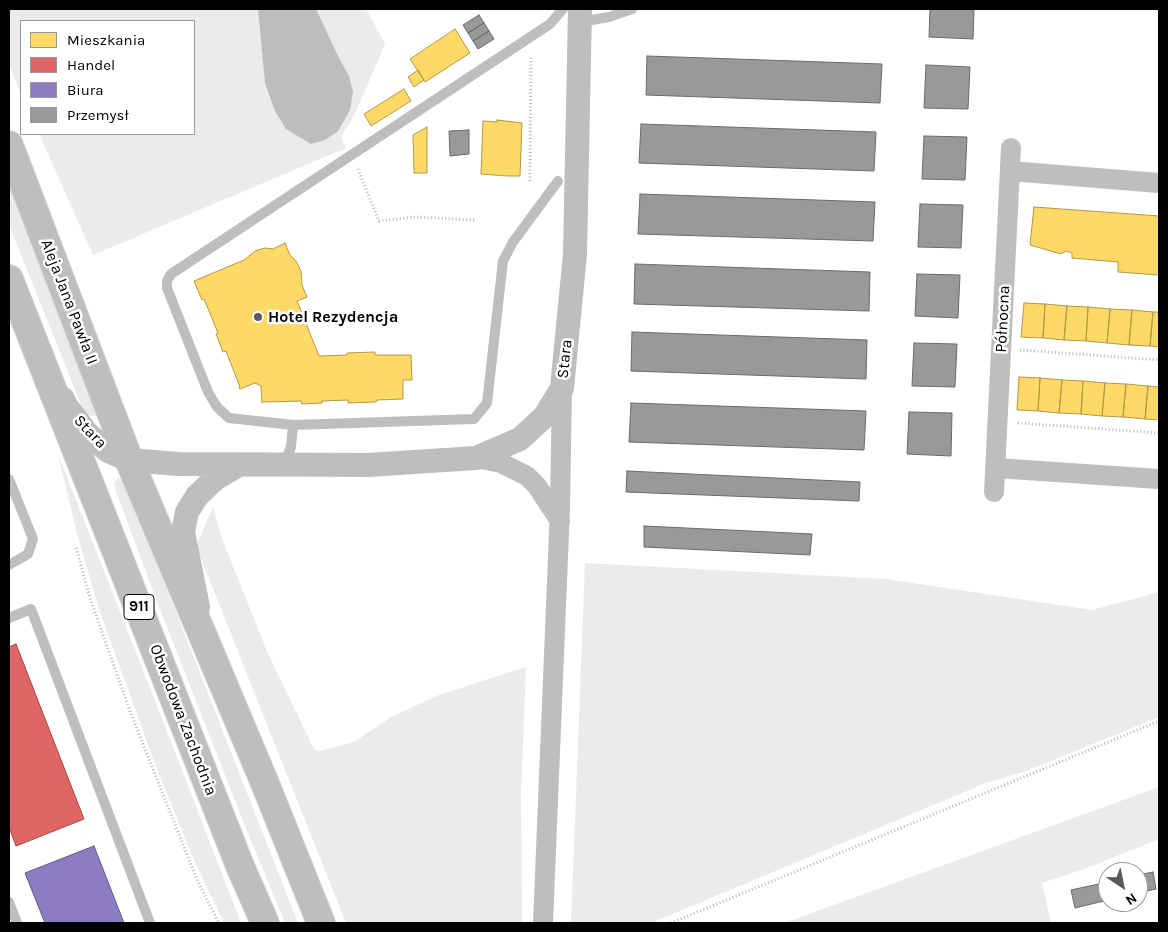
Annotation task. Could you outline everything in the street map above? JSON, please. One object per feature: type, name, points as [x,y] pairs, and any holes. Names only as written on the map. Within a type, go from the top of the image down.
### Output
[{"type":"main road","name":"Aleja Jana Pawła II","points":[[9,144],[129,460]]},
{"type":"main road","name":"911","points":[[9,279],[37,349]]},
{"type":"main road","name":"Obwodowa Zachodnia","points":[[37,349],[240,866],[265,923]]},
{"type":"main road","points":[[129,460],[321,923]]},
{"type":"main road","points":[[240,866],[259,923]]},
{"type":"street","name":"Stara","points":[[37,349],[67,407],[87,433],[108,452],[129,460],[178,464],[368,465],[476,458],[520,439],[545,416],[562,388],[575,254],[567,182],[574,13]]},
{"type":"street","name":"Północna","points":[[994,492],[1011,148]]},
{"type":"street","points":[[1010,171],[1159,183]]},
{"type":"street","points":[[543,923],[560,521],[562,388]]},
{"type":"street","points":[[476,458],[501,463],[527,476],[537,486],[560,521]]},
{"type":"street","points":[[204,640],[183,532],[187,512],[197,496],[215,479],[239,465]]},
{"type":"street","points":[[996,468],[1159,479]]},
{"type":"lane","points":[[567,182],[513,242],[502,261],[487,403],[474,419],[293,425],[229,418],[217,407],[208,392],[167,288],[167,281],[171,274],[550,24],[574,13],[609,17],[632,9]]},
{"type":"lane","points":[[276,465],[285,461],[291,447],[293,425]]},
{"type":"lane","points":[[9,479],[33,539],[28,554],[9,565]]},
{"type":"lane","points":[[9,618],[31,609],[150,923]]},
{"type":"lane","points":[[9,902],[17,923]]},
{"type":"path","points":[[530,181],[531,37]]},
{"type":"path","points":[[352,155],[380,221],[415,217],[475,220]]},
{"type":"path","points":[[1001,349],[1159,360]]},
{"type":"path","points":[[998,422],[1159,433]]},
{"type":"path","points":[[76,548],[91,601],[131,714],[198,882],[219,923]]},
{"type":"path","points":[[671,923],[1159,721]]},
{"type":"shaded area","points":[[9,9],[366,9],[385,44],[354,116],[341,137],[346,148],[93,255],[39,135],[195,135],[195,20],[20,20],[20,92],[9,65]]},
{"type":"shaded area","points":[[258,9],[316,9],[349,76],[353,92],[350,110],[338,131],[325,140],[311,144],[286,129],[275,111],[265,83]]},
{"type":"shaded area","points":[[9,183],[97,415],[86,415],[83,410],[9,225]]},
{"type":"shaded area","points":[[58,454],[241,923],[224,923],[192,856],[153,759],[99,609],[77,534]]},
{"type":"shaded area","points":[[118,478],[124,479],[298,923],[285,923],[245,826],[115,489],[114,483]]},
{"type":"shaded area","points":[[213,507],[221,536],[269,656],[314,749],[320,751],[354,742],[393,716],[439,695],[526,667],[521,793],[522,923],[346,923],[196,546]]},
{"type":"shaded area","points":[[585,563],[886,579],[1092,610],[1159,592],[1159,717],[1029,770],[986,783],[651,923],[571,923]]},
{"type":"shaded area","points":[[1159,787],[1159,839],[1084,869],[1042,883],[1051,923],[784,923]]},
{"type":"building: Mieszkania","points":[[455,29],[470,53],[425,82],[410,59]]},
{"type":"building: Mieszkania","points":[[418,70],[424,80],[414,87],[408,77]]},
{"type":"building: Mieszkania","points":[[404,89],[411,101],[371,126],[364,114]]},
{"type":"building: Mieszkania","points":[[497,120],[522,123],[520,176],[481,174],[483,121],[497,122]]},
{"type":"building: Mieszkania","points":[[427,127],[427,173],[414,173],[413,135]]},
{"type":"building: Mieszkania","points":[[1034,207],[1159,216],[1159,275],[1118,272],[1118,262],[1072,258],[1072,253],[1066,251],[1061,254],[1030,245]]},
{"type":"building: Mieszkania","name":"Hotel Rezydencja","points":[[285,243],[290,255],[296,261],[301,271],[302,285],[307,297],[297,301],[319,356],[375,352],[375,355],[411,355],[412,380],[403,380],[403,399],[348,403],[348,400],[302,404],[301,401],[262,403],[261,386],[255,383],[240,389],[226,351],[223,352],[216,334],[218,333],[204,299],[202,300],[194,281],[244,260],[255,251],[265,248],[273,249]]},
{"type":"building: Mieszkania","points":[[1024,303],[1045,304],[1043,338],[1021,337]]},
{"type":"building: Mieszkania","points":[[1045,304],[1067,306],[1064,340],[1043,338]]},
{"type":"building: Mieszkania","points":[[1067,306],[1088,307],[1086,341],[1064,340]]},
{"type":"building: Mieszkania","points":[[1088,307],[1110,309],[1107,343],[1086,341]]},
{"type":"building: Mieszkania","points":[[1110,309],[1132,310],[1129,345],[1107,343]]},
{"type":"building: Mieszkania","points":[[1132,310],[1153,312],[1150,346],[1129,345]]},
{"type":"building: Mieszkania","points":[[1153,312],[1159,312],[1159,347],[1150,346]]},
{"type":"building: Mieszkania","points":[[1019,377],[1040,378],[1038,411],[1017,410]]},
{"type":"building: Mieszkania","points":[[1040,378],[1062,380],[1059,413],[1038,411]]},
{"type":"building: Mieszkania","points":[[1062,380],[1083,381],[1081,414],[1059,413]]},
{"type":"building: Mieszkania","points":[[1083,381],[1105,383],[1102,416],[1081,414]]},
{"type":"building: Mieszkania","points":[[1105,383],[1126,384],[1123,417],[1102,416]]},
{"type":"building: Mieszkania","points":[[1126,384],[1148,386],[1145,419],[1123,417]]},
{"type":"building: Mieszkania","points":[[1148,386],[1159,387],[1159,420],[1145,419]]},
{"type":"building: Handel","points":[[16,644],[84,819],[16,846],[9,827],[9,647]]},
{"type":"building: Biura","points":[[94,846],[124,923],[45,923],[25,873]]},
{"type":"building: Przemysł","points":[[930,9],[974,9],[973,39],[929,37]]},
{"type":"building: Przemysł","points":[[479,15],[484,23],[468,33],[463,25]]},
{"type":"building: Przemysł","points":[[484,23],[489,31],[473,41],[468,33]]},
{"type":"building: Przemysł","points":[[489,31],[494,39],[478,49],[473,41]]},
{"type":"building: Przemysł","points":[[647,56],[882,64],[880,103],[646,95]]},
{"type":"building: Przemysł","points":[[926,65],[970,67],[968,109],[924,108]]},
{"type":"building: Przemysł","points":[[641,124],[876,132],[874,171],[639,163]]},
{"type":"building: Przemysł","points":[[469,130],[469,154],[450,156],[449,131]]},
{"type":"building: Przemysł","points":[[924,136],[967,137],[965,180],[922,179]]},
{"type":"building: Przemysł","points":[[640,194],[875,202],[873,241],[638,234]]},
{"type":"building: Przemysł","points":[[920,204],[963,205],[961,248],[918,247]]},
{"type":"building: Przemysł","points":[[635,264],[870,272],[869,311],[634,304]]},
{"type":"building: Przemysł","points":[[917,274],[960,275],[958,318],[915,316]]},
{"type":"building: Przemysł","points":[[632,332],[867,340],[866,379],[631,371]]},
{"type":"building: Przemysł","points":[[914,343],[957,344],[955,387],[912,386]]},
{"type":"building: Przemysł","points":[[631,403],[866,411],[864,450],[629,442]]},
{"type":"building: Przemysł","points":[[909,412],[952,413],[951,456],[907,454]]},
{"type":"building: Przemysł","points":[[627,471],[860,482],[859,501],[626,492]]},
{"type":"building: Przemysł","points":[[644,526],[812,534],[810,555],[644,547]]},
{"type":"building: Przemysł","points":[[1153,872],[1156,889],[1148,891],[1148,873]]},
{"type":"building: Przemysł","points":[[1098,884],[1098,902],[1075,908],[1071,890]]},
{"type":"place","name":"Hotel Rezydencja","points":[[258,317]]}]
